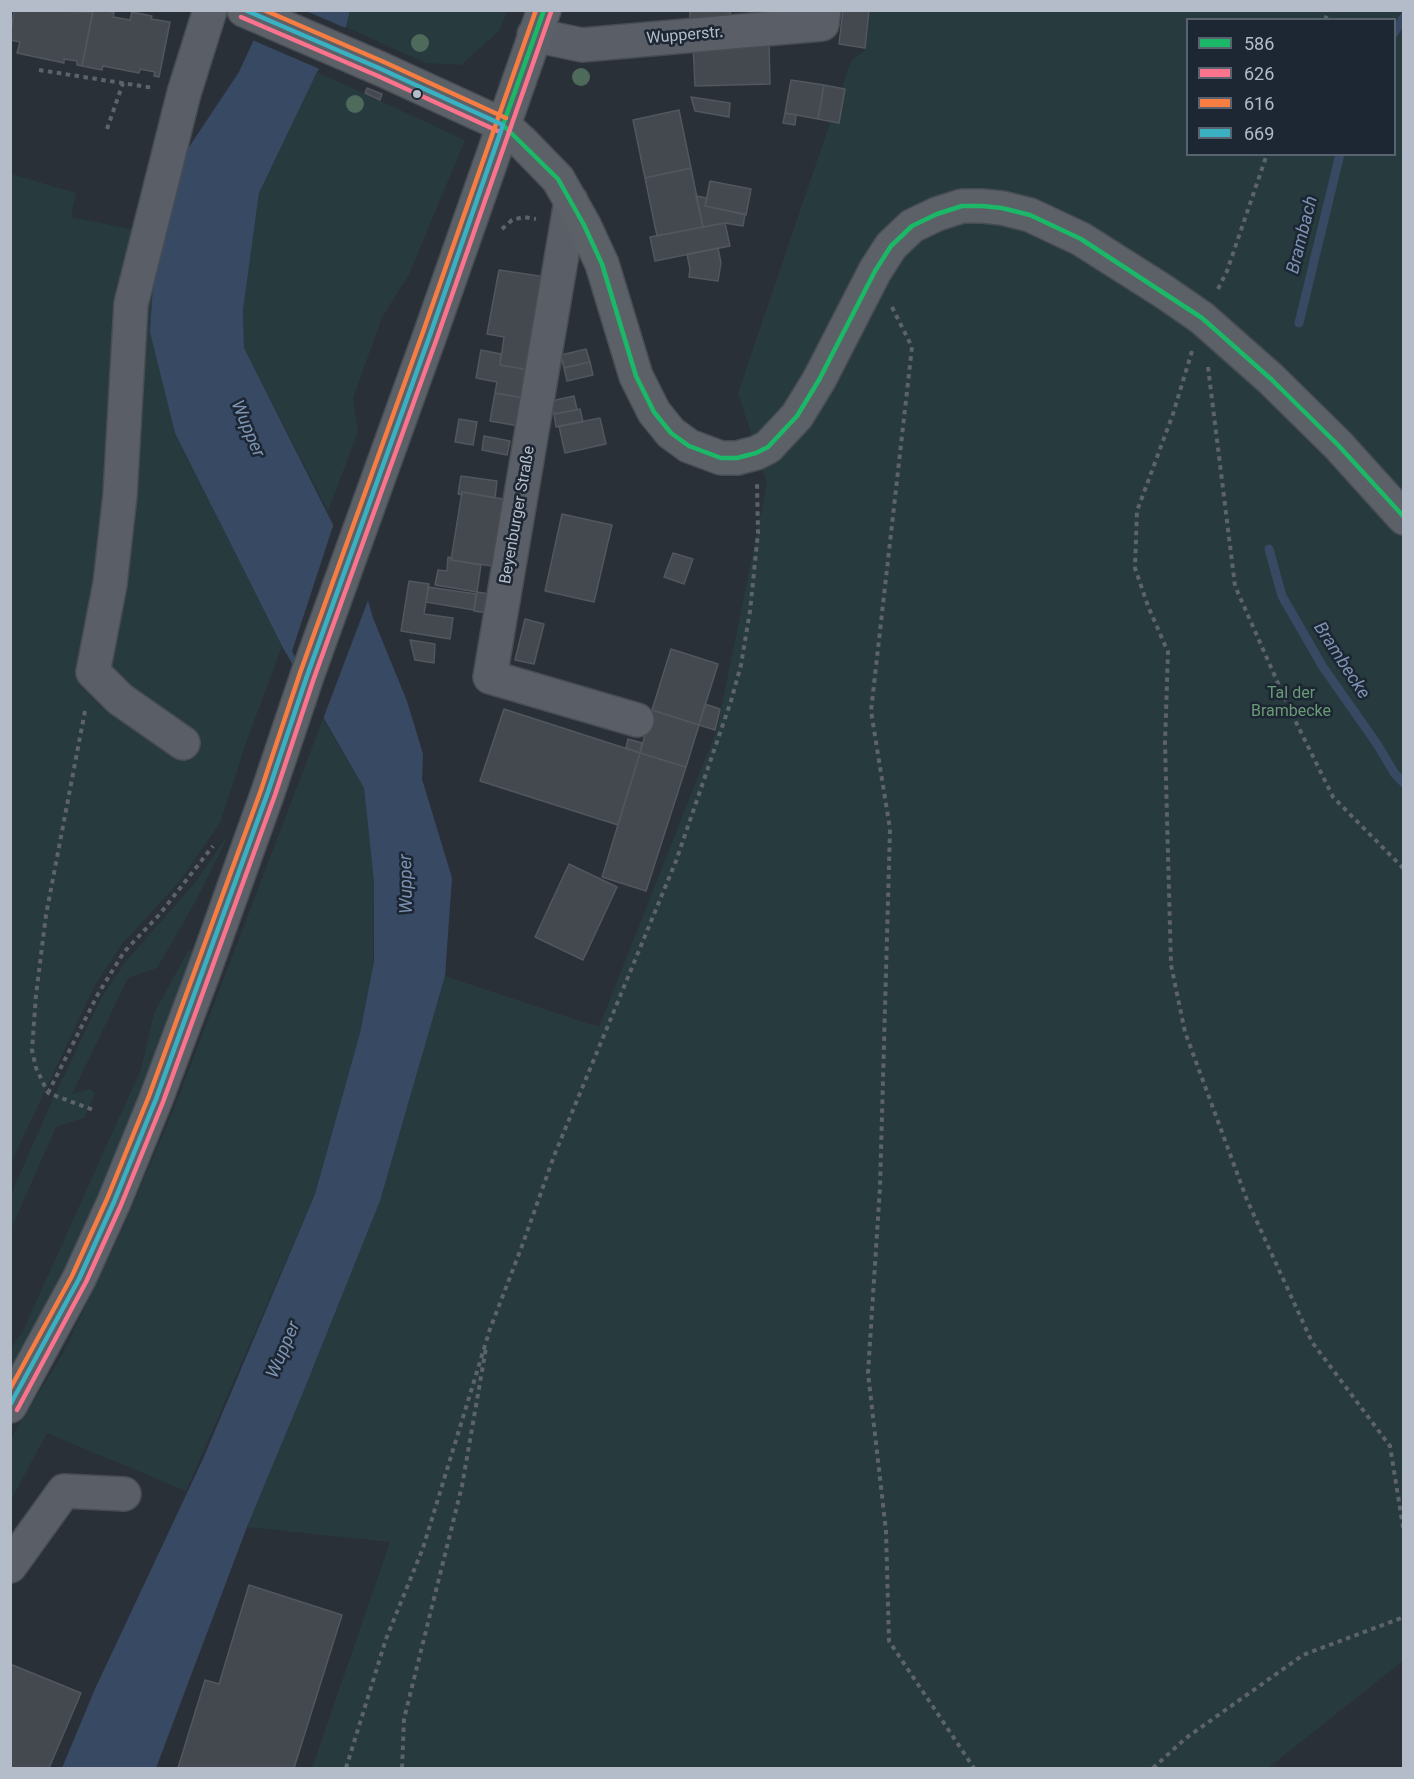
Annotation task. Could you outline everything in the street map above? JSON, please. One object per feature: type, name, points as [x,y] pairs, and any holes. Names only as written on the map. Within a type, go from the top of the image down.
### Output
[{"type":"main road","points":[[250,13],[503,125],[558,179],[571,201],[602,264],[636,376],[654,412],[671,433],[689,446],[706,454],[721,458],[737,458],[768,447],[797,416],[819,380],[875,271],[896,241],[912,226],[949,209],[962,206],[982,206],[1030,215],[1081,239],[1202,318],[1271,379],[1338,446],[1404,518]]},
{"type":"main road","points":[[10,1406],[79,1279],[114,1202],[200,981],[539,23]]},
{"type":"lane","points":[[183,743],[120,699],[93,672],[111,584],[120,495],[131,304],[184,93],[210,10]]},
{"type":"lane","name":"Wupperstr.","points":[[539,23],[582,45],[822,24],[824,10]]},
{"type":"lane","name":"Beyenburger Straße","points":[[571,201],[490,677],[637,720]]},
{"type":"lane","points":[[10,1566],[64,1491],[124,1494]]},
{"type":"path","points":[[39,70],[184,93]]},
{"type":"path","points":[[107,129],[123,83]]},
{"type":"path","points":[[1265,156],[1227,271],[1202,318],[1173,414],[1137,511],[1135,568],[1168,652],[1165,743],[1171,964],[1185,1032],[1248,1200],[1312,1342],[1390,1446],[1404,1533]]},
{"type":"path","points":[[875,271],[912,347],[871,711],[890,829],[880,1187],[868,1373],[886,1531],[890,1641],[974,1768]]},
{"type":"path","points":[[1202,318],[1235,586],[1289,708],[1333,797],[1404,869]]},
{"type":"path","points":[[346,1768],[386,1638],[423,1548],[490,1329],[554,1156],[676,861],[731,701],[741,665],[759,533],[756,453]]},
{"type":"path","points":[[93,672],[46,915],[32,1050],[36,1068],[48,1093],[96,1111]]},
{"type":"path","points":[[48,1093],[98,994],[124,952],[159,915],[219,837]]},
{"type":"path","points":[[402,1768],[404,1719],[462,1486],[490,1329]]},
{"type":"path","points":[[1153,1768],[1186,1737],[1302,1656],[1404,1617]]},
{"type":"green space","points":[[350,11],[507,11],[499,31],[461,65],[425,63],[346,27]]},
{"type":"green space","name":"Tal der Brambecke","points":[[870,11],[1403,11],[1403,1661],[1268,1768],[312,1768],[390,1542],[247,1527],[380,1201],[445,976],[599,1027],[717,729],[767,483],[738,393],[851,61],[864,51]]},
{"type":"green space","points":[[317,72],[465,140],[408,277],[383,315],[353,398],[358,432],[328,511],[244,348],[243,310],[259,193]]},
{"type":"green space","points":[[11,174],[76,193],[71,217],[136,230],[155,255],[175,433],[282,646],[246,743],[220,823],[179,882],[122,944],[94,987],[11,1163]]},
{"type":"green space","points":[[323,719],[364,788],[374,882],[373,965],[360,1033],[315,1194],[186,1491],[47,1433],[11,1500],[11,1438],[62,1355],[123,1228],[175,1106]]},
{"type":"green space","points":[[230,832],[194,904],[157,968],[128,978],[72,1094],[91,1089],[95,1094],[84,1118],[56,1127],[11,1229],[11,1194],[101,998],[127,960],[194,884]]},
{"type":"green space","points":[[189,949],[193,953],[155,1058],[103,1185],[67,1264],[11,1372],[11,1348],[23,1331],[141,1069],[154,1013]]},
{"type":"water","name":"Wupper","points":[[267,11],[350,11],[346,27],[317,72],[259,193],[243,310],[244,348],[363,584],[373,618],[407,701],[423,754],[422,779],[452,878],[445,976],[380,1201],[247,1527],[156,1768],[62,1768],[95,1689],[203,1459],[315,1194],[360,1033],[374,961],[374,882],[364,788],[282,646],[175,433],[150,332],[155,255],[179,162],[239,72]]},
{"type":"pier","points":[[263,10],[306,11],[348,29],[322,70],[250,39]]},
{"type":"pier","points":[[335,520],[370,595],[323,719],[292,651]]},
{"type":"building","points":[[14,10],[93,12],[82,66],[77,65],[77,61],[64,59],[64,63],[17,53],[20,42],[10,40]]},
{"type":"building","points":[[93,10],[114,12],[113,17],[130,20],[132,12],[152,16],[151,19],[170,22],[159,77],[154,76],[155,72],[140,69],[139,73],[103,66],[102,70],[82,66]]},
{"type":"building","points":[[690,10],[730,10],[731,19],[690,22]]},
{"type":"building","points":[[843,10],[869,10],[865,48],[839,44]]},
{"type":"building","points":[[769,41],[770,84],[695,86],[693,43]]},
{"type":"building","points":[[791,80],[824,85],[818,119],[785,113]]},
{"type":"building","points":[[824,85],[845,89],[839,123],[818,119]]},
{"type":"building","points":[[367,88],[382,94],[380,100],[365,93]]},
{"type":"building","points":[[691,97],[730,103],[729,117],[695,111]]},
{"type":"building","points":[[679,110],[691,168],[645,178],[633,120]]},
{"type":"building","points":[[785,113],[796,115],[795,125],[783,123]]},
{"type":"building","points":[[691,168],[703,227],[657,236],[645,178]]},
{"type":"building","points":[[710,181],[751,189],[746,215],[705,206]]},
{"type":"building","points":[[696,196],[707,198],[705,206],[745,214],[743,226],[725,223],[703,227]]},
{"type":"building","points":[[725,223],[730,246],[655,261],[650,237]]},
{"type":"building","points":[[718,248],[721,263],[718,281],[689,277],[687,254]]},
{"type":"building","points":[[499,270],[546,277],[530,370],[500,365],[504,337],[487,334]]},
{"type":"building","points":[[586,349],[590,362],[564,368],[561,355]]},
{"type":"building","points":[[481,350],[501,354],[500,365],[530,370],[525,398],[495,393],[497,382],[476,378]]},
{"type":"building","points":[[590,362],[593,375],[567,381],[564,368]]},
{"type":"building","points":[[495,393],[524,398],[519,426],[490,421]]},
{"type":"building","points":[[574,396],[577,410],[554,414],[551,401]]},
{"type":"building","points":[[580,409],[583,422],[556,427],[554,414]]},
{"type":"building","points":[[600,418],[606,444],[565,453],[559,426]]},
{"type":"building","points":[[459,419],[477,422],[473,445],[455,442]]},
{"type":"building","points":[[484,436],[510,441],[507,455],[482,450]]},
{"type":"building","points":[[461,476],[497,481],[495,498],[462,492],[462,495],[458,494]]},
{"type":"building","points":[[462,492],[509,500],[499,567],[451,560]]},
{"type":"building","points":[[562,514],[612,525],[594,602],[545,591]]},
{"type":"building","points":[[673,553],[693,559],[684,584],[664,577]]},
{"type":"building","points":[[448,557],[452,558],[451,560],[481,565],[477,592],[435,585],[438,570],[447,571]]},
{"type":"building","points":[[409,581],[429,584],[424,614],[453,618],[450,639],[401,631]]},
{"type":"building","points":[[428,587],[476,594],[474,610],[426,602]]},
{"type":"building","points":[[477,592],[496,595],[494,614],[474,611]]},
{"type":"building","points":[[525,619],[544,624],[534,664],[515,660]]},
{"type":"building","points":[[410,640],[435,644],[434,663],[415,660]]},
{"type":"building","points":[[671,649],[718,664],[699,725],[652,710]]},
{"type":"building","points":[[705,704],[720,709],[715,730],[699,725]]},
{"type":"building","points":[[504,709],[640,753],[618,825],[480,781]]},
{"type":"building","points":[[652,710],[699,725],[686,767],[640,753]]},
{"type":"building","points":[[628,739],[642,743],[640,753],[626,748]]},
{"type":"building","points":[[640,753],[686,767],[646,891],[602,877]]},
{"type":"building","points":[[569,864],[617,887],[583,960],[535,937]]},
{"type":"building","points":[[249,1585],[342,1615],[294,1768],[178,1768],[205,1680],[219,1684]]},
{"type":"building","points":[[10,1664],[81,1693],[49,1768],[10,1768]]},
{"type":"waterway","name":"Brambach","points":[[1396,30],[1404,17]]},
{"type":"waterway","name":"Brambach","points":[[1299,323],[1340,156]]},
{"type":"waterway","name":"Brambecke","points":[[1269,549],[1282,596],[1323,667],[1377,744],[1395,774],[1404,783]]},
{"type":"transit line","name":"669","points":[[245,10],[503,125]]},
{"type":"transit line","name":"616","points":[[264,10],[506,118]]},
{"type":"transit line","name":"616","points":[[10,1389],[72,1276],[107,1199],[149,1096],[261,790],[300,673],[536,10]]},
{"type":"transit line","name":"586","points":[[503,125],[544,10]]},
{"type":"transit line","name":"626","points":[[17,1410],[86,1282],[121,1205],[163,1102],[275,795],[314,678],[437,338],[551,12]]},
{"type":"transit line","name":"626","points":[[241,17],[500,132]]},
{"type":"transit line","name":"586","points":[[503,125],[558,179],[584,225],[602,264],[636,376],[654,412],[671,433],[689,446],[721,458],[737,458],[768,447],[797,416],[819,380],[875,271],[891,246],[912,226],[937,214],[962,206],[982,206],[1030,215],[1081,239],[1202,318],[1271,379],[1338,445],[1404,517]]},
{"type":"transit line","name":"669","points":[[10,1405],[79,1279],[114,1202],[156,1099],[268,792],[503,125]]}]
